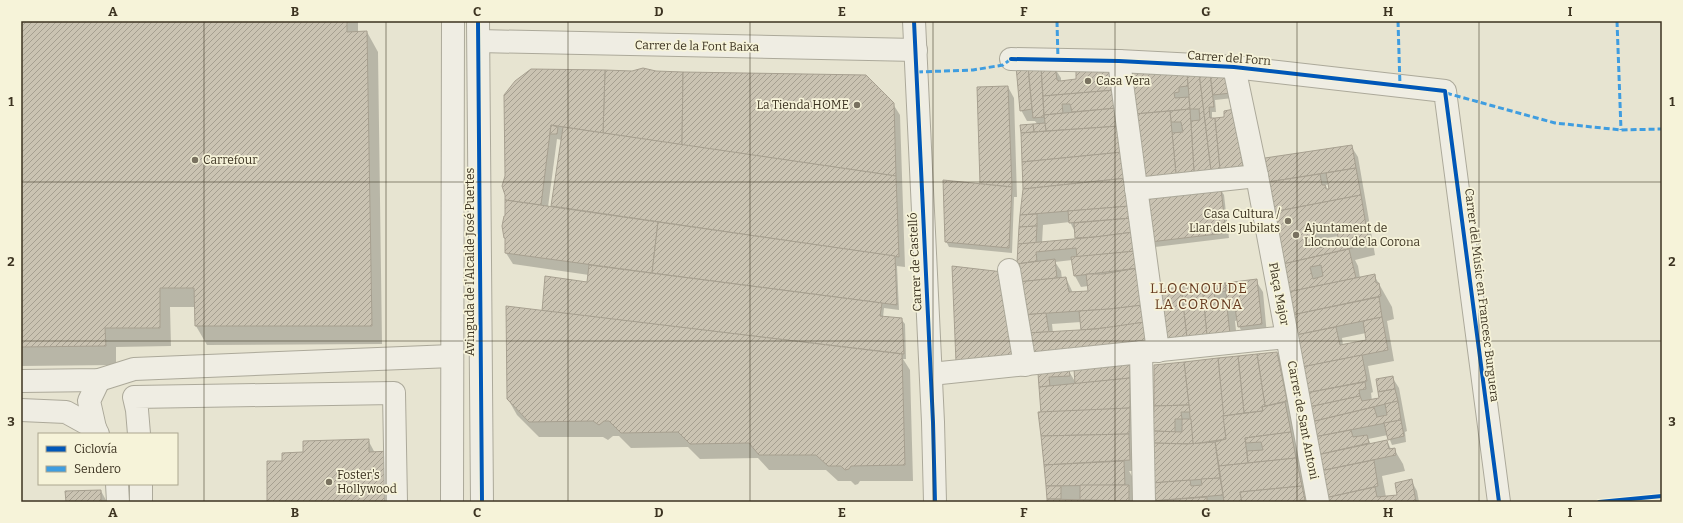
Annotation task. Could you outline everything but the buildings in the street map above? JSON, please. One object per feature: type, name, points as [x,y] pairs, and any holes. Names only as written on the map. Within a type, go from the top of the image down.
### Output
[{"type":"street","name":"Avinguda de l'Alcalde José Puertes","points":[[452,502],[453,21]]},
{"type":"street","name":"Carrer de Castelló","points":[[914,21],[931,374],[935,502]]},
{"type":"street","name":"Avinguda de l'Alcalde José Puertes","points":[[479,31],[482,502]]},
{"type":"street","name":"Carrer de la Font Baixa","points":[[479,31],[916,50]]},
{"type":"street","name":"Carrer del Forn","points":[[1011,59],[1234,67],[1445,91]]},
{"type":"street","points":[[1119,62],[1136,190],[1149,351],[1144,502]]},
{"type":"street","name":"Plaça Major","points":[[931,374],[1287,337],[1257,176],[1234,67]]},
{"type":"street","name":"Carrer del Músic en Francesc Burguera","points":[[1445,91],[1499,502]]},
{"type":"street","points":[[1136,190],[1257,176]]},
{"type":"street","points":[[1009,270],[1025,364]]},
{"type":"street","name":"Carrer de Sant Antoni","points":[[1287,337],[1318,502]]},
{"type":"street","points":[[21,381],[98,380],[134,369],[452,356]]},
{"type":"street","points":[[394,359],[396,502]]},
{"type":"street","points":[[96,431],[89,402],[98,380]]},
{"type":"street","points":[[139,433],[137,410],[134,397],[394,393]]},
{"type":"street","points":[[21,410],[66,412],[96,431]]},
{"type":"street","points":[[117,485],[118,502]]},
{"type":"street","points":[[141,485],[141,502]]},
{"type":"path","points":[[1598,502],[1662,496]]},
{"type":"marked path","points":[[1057,21],[1058,60]]},
{"type":"marked path","points":[[1398,21],[1400,86]]},
{"type":"marked path","points":[[1617,21],[1621,130]]},
{"type":"marked path","points":[[917,72],[973,70],[1003,65],[1011,59]]},
{"type":"marked path","points":[[1446,93],[1555,123],[1621,130],[1662,129]]},
{"type":"cycle path","points":[[478,21],[482,502]]},
{"type":"cycle path","points":[[914,21],[933,422],[935,502]]},
{"type":"cycle path","points":[[1011,59],[1119,61],[1234,67],[1445,91],[1499,502]]},
{"type":"cycle path","points":[[1599,502],[1662,496]]},
{"type":"place","name":"Casa Vera","points":[[1088,81]]},
{"type":"place","name":"La Tienda HOME","points":[[857,105]]},
{"type":"place","name":"Carrefour","points":[[195,160]]},
{"type":"place","name":"Casa Cultura / Llar dels Jubilats","points":[[1288,221]]},
{"type":"place","name":"Ajuntament de Llocnou de la Corona","points":[[1296,235]]},
{"type":"place","name":"Foster's Hollywood","points":[[329,482]]},
{"type":"district","name":"LLOCNOU DE LA CORONA","points":[[1199,296]]}]
